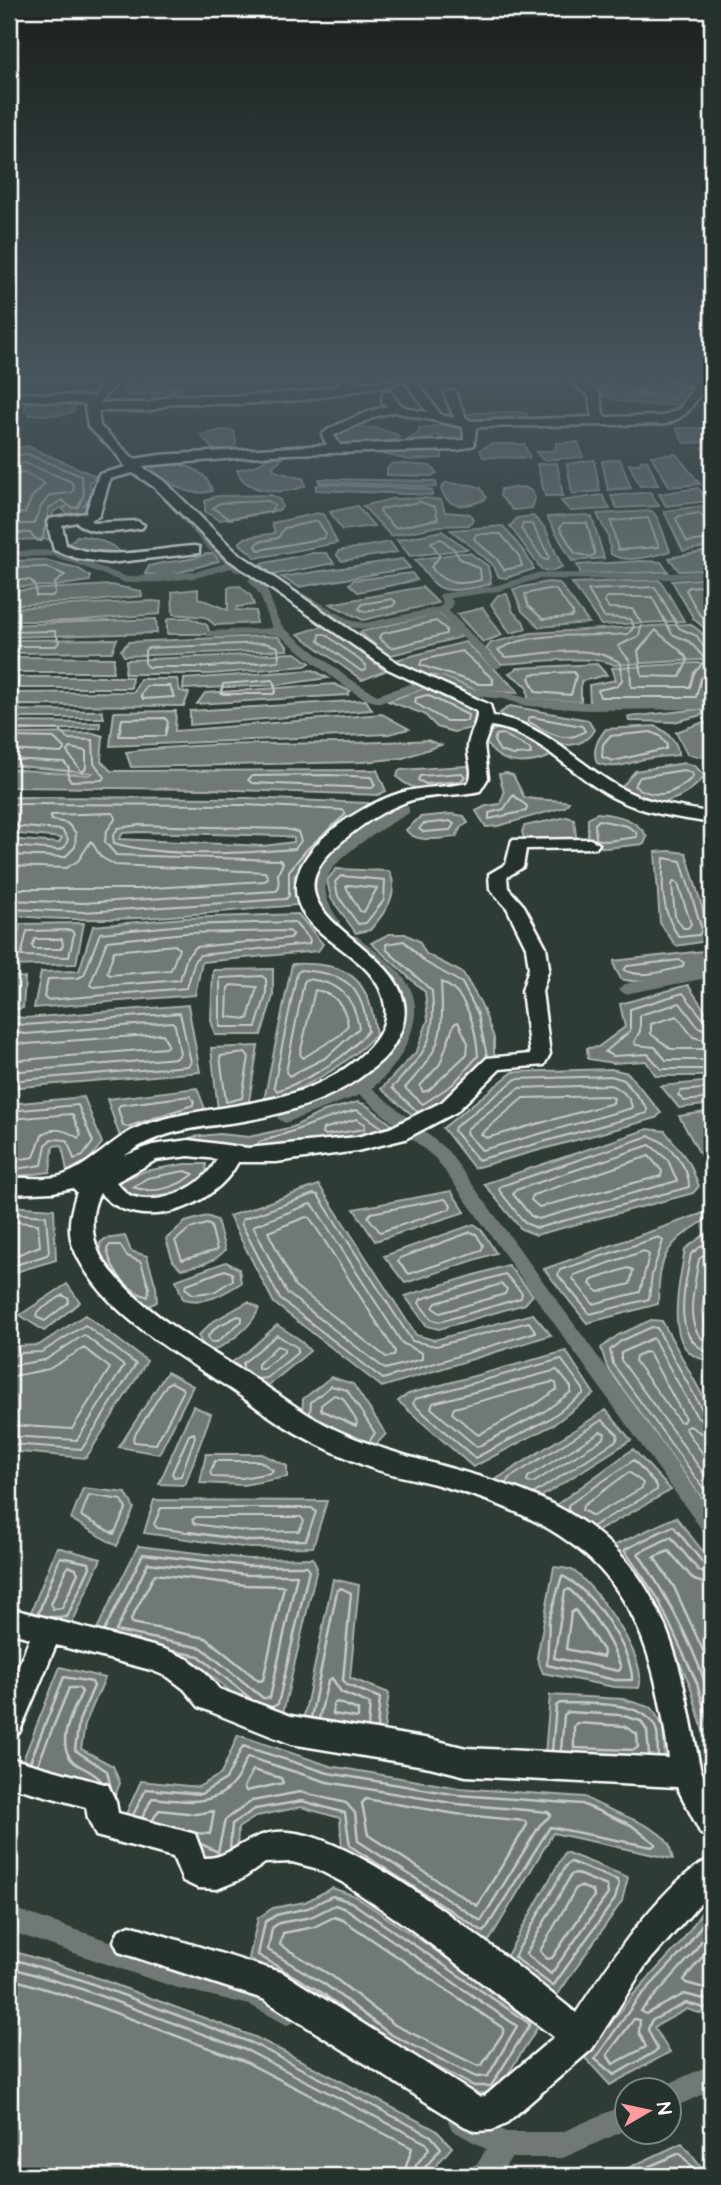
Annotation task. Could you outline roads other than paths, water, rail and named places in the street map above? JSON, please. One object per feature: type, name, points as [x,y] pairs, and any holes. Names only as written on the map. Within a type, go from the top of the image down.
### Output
[{"type":"street","points":[[103,482],[94,515],[54,522],[60,548],[103,561],[122,556],[146,558],[159,552],[194,550]]},
{"type":"street","points":[[156,482],[230,554],[387,663],[484,708],[485,720],[475,750],[481,776],[480,783],[466,790],[407,797],[371,813],[315,856],[308,867],[305,879],[307,903],[314,915],[388,984],[395,1012],[390,1038],[374,1058],[353,1074],[293,1102],[268,1109],[157,1128],[140,1135],[89,1183],[80,1224],[85,1246],[94,1263],[119,1295],[184,1345],[312,1430],[379,1460],[511,1497],[537,1509],[586,1542],[618,1570],[634,1592],[647,1618],[671,1679],[686,1773],[712,1823]]},
{"type":"street","points":[[81,518],[93,527],[137,525]]},
{"type":"street","points":[[485,720],[507,723],[531,735],[569,759],[595,780],[622,795],[712,818]]},
{"type":"street","points":[[9,1186],[89,1183],[152,1153],[188,1148],[248,1156],[318,1150],[397,1134],[449,1107],[494,1063],[533,1061],[539,1058],[531,991],[539,968],[536,947],[524,928],[515,905],[499,889],[496,878],[498,874],[514,867],[518,844],[590,844]]},
{"type":"street","points":[[89,1183],[123,1202],[141,1206],[164,1204],[202,1190],[218,1177],[231,1154]]},
{"type":"street","points":[[9,1620],[153,1658],[178,1668],[194,1680],[209,1698],[291,1730],[430,1752],[466,1762],[686,1773]]},
{"type":"street","points":[[9,1723],[47,1632]]},
{"type":"street","points":[[9,1772],[97,1795],[107,1825],[184,1845],[193,1869],[200,1873],[228,1872],[264,1848],[280,1846],[303,1849],[325,1856],[354,1871],[417,1914],[580,2037]]},
{"type":"street","points":[[130,1941],[271,1985],[476,2114],[492,2113],[580,2037],[634,1955],[687,1895],[712,1874]]},
{"type":"water","points":[[9,482],[91,482],[89,484],[94,493],[84,505],[89,506],[89,512],[69,515],[63,510],[67,506],[54,511],[51,519],[54,539],[9,540]]},
{"type":"water","points":[[169,482],[208,482],[212,491],[194,493]]},
{"type":"water","points":[[246,482],[304,482],[305,486],[276,491]]},
{"type":"water","points":[[319,482],[436,482],[436,487]]},
{"type":"water","points":[[541,482],[560,482],[563,496],[545,496]]},
{"type":"water","points":[[570,482],[598,482],[600,491],[572,494]]},
{"type":"water","points":[[606,482],[629,482],[631,488],[608,490]]},
{"type":"water","points":[[638,482],[657,482],[658,485],[640,486]]},
{"type":"water","points":[[667,482],[700,484],[670,487]]},
{"type":"water","points":[[445,483],[481,488],[486,497],[471,504],[453,504],[441,489]]},
{"type":"water","points":[[320,484],[425,489],[432,490],[432,495],[316,490],[316,486]]},
{"type":"water","points":[[524,487],[532,491],[535,498],[532,508],[513,510],[500,496],[501,489]]},
{"type":"water","points":[[698,488],[708,501],[666,506],[659,494]]},
{"type":"water","points":[[650,492],[659,506],[617,508],[611,496]]},
{"type":"water","points":[[272,495],[280,500],[282,507],[279,510],[219,520],[205,512],[205,501],[217,496]]},
{"type":"water","points":[[602,495],[610,509],[570,511],[561,501]]},
{"type":"water","points":[[391,499],[441,500],[445,512],[470,514],[473,519],[469,525],[439,526],[391,536],[363,506]]},
{"type":"water","points":[[357,506],[374,526],[342,530],[330,512]]},
{"type":"water","points":[[703,506],[712,518],[712,546],[683,551],[664,511]]},
{"type":"water","points":[[652,511],[658,519],[670,551],[632,559],[611,554],[608,536],[597,514]]},
{"type":"water","points":[[318,513],[324,515],[337,543],[256,558],[239,543],[245,538],[275,533],[272,523]]},
{"type":"water","points":[[533,516],[545,528],[562,567],[551,571],[542,570],[510,526],[517,518]]},
{"type":"water","points":[[547,517],[592,517],[604,558],[572,561]]},
{"type":"water","points":[[503,526],[534,569],[506,578],[499,577],[492,564],[451,530]]},
{"type":"water","points":[[442,531],[467,549],[410,556],[397,540]]},
{"type":"water","points":[[77,536],[101,541],[122,554],[112,559],[66,546]]},
{"type":"water","points":[[390,542],[397,552],[342,561],[337,556],[338,551]]},
{"type":"water","points":[[712,550],[712,570],[679,571],[669,558]]},
{"type":"water","points":[[313,553],[326,553],[334,563],[273,575],[260,564]]},
{"type":"water","points":[[470,553],[488,566],[491,583],[475,588],[446,590],[430,580],[415,560]]},
{"type":"water","points":[[214,554],[219,561],[166,576],[145,574],[149,566]]},
{"type":"water","points":[[402,559],[410,568],[299,587],[281,577]]},
{"type":"water","points":[[44,560],[77,568],[90,576],[90,581],[55,586],[9,587],[9,561]]},
{"type":"water","points":[[661,562],[668,572],[581,574],[577,565]]},
{"type":"water","points":[[412,573],[417,580],[358,592],[349,584],[354,580]]},
{"type":"water","points":[[712,578],[712,635],[694,619],[672,581]]},
{"type":"water","points":[[658,580],[684,621],[601,625],[572,583]]},
{"type":"water","points":[[548,582],[559,583],[589,623],[539,627],[522,611],[513,589]]},
{"type":"water","points":[[111,585],[141,591],[142,596],[9,605],[9,591]]},
{"type":"water","points":[[240,586],[251,596],[254,605],[237,607],[236,610],[256,611],[256,623],[215,625],[205,617],[173,614],[172,592],[198,589],[198,598],[228,610],[228,587]]},
{"type":"water","points":[[422,587],[438,603],[363,620],[330,604]]},
{"type":"water","points":[[507,594],[513,612],[523,621],[526,629],[510,633],[491,604],[498,595]]},
{"type":"water","points":[[161,602],[160,614],[70,621],[9,621],[9,608]]},
{"type":"water","points":[[483,608],[502,635],[483,642],[457,614]]},
{"type":"water","points":[[439,613],[460,632],[461,637],[388,656],[360,632]]},
{"type":"water","points":[[190,618],[207,625],[210,634],[167,634],[167,620]]},
{"type":"water","points":[[156,619],[157,633],[9,637],[9,625]]},
{"type":"water","points":[[689,624],[706,638],[712,659],[614,665],[593,660],[501,664],[486,649],[491,643],[531,633]]},
{"type":"water","points":[[326,625],[385,671],[362,680],[298,634]]},
{"type":"water","points":[[278,637],[287,646],[287,650],[124,656],[121,650],[129,642]]},
{"type":"water","points":[[117,639],[112,652],[9,653],[9,640]]},
{"type":"water","points":[[465,642],[518,693],[478,691],[443,677],[415,673],[396,660]]},
{"type":"water","points":[[296,653],[310,663],[305,666],[210,674],[125,674],[126,660]]},
{"type":"water","points":[[9,657],[114,658],[113,672],[9,672]]},
{"type":"water","points":[[712,662],[712,678],[707,681],[705,700],[698,704],[590,704],[589,685],[616,680],[612,668]]},
{"type":"water","points":[[597,664],[607,675],[581,681],[581,702],[528,699],[527,686],[509,673],[518,668]]},
{"type":"water","points":[[313,670],[328,678],[278,685],[183,689],[184,679]]},
{"type":"water","points":[[19,677],[132,677],[131,688],[18,688]]},
{"type":"water","points":[[140,679],[177,679],[180,691],[189,693],[184,706],[20,705],[19,710],[102,711],[104,718],[9,718],[9,707],[14,693],[134,692]]},
{"type":"water","points":[[334,684],[350,691],[348,695],[197,704],[205,693]]},
{"type":"water","points":[[427,687],[466,704],[477,713],[472,728],[454,732],[437,727],[424,714],[388,701]]},
{"type":"water","points":[[366,700],[372,710],[190,725],[190,711]]},
{"type":"water","points":[[510,706],[588,720],[594,730],[585,740],[574,744],[547,741],[521,728],[500,713]]},
{"type":"water","points":[[700,709],[704,713],[702,715],[674,722],[629,721],[628,717]]},
{"type":"water","points":[[176,711],[175,731],[382,714],[409,729],[389,734],[110,746],[114,712]]},
{"type":"water","points":[[9,722],[100,723],[100,728],[9,731]]},
{"type":"water","points":[[701,723],[712,723],[712,753],[701,757],[687,754],[676,732]]},
{"type":"water","points":[[503,726],[548,753],[549,757],[522,763],[499,756],[486,743],[489,732]]},
{"type":"water","points":[[655,726],[671,738],[678,755],[617,766],[597,763],[596,745],[606,729]]},
{"type":"water","points":[[93,733],[103,736],[101,761],[111,771],[377,770],[386,791],[378,795],[208,789],[9,787],[9,769],[88,775],[92,773],[9,765],[9,734]]},
{"type":"water","points":[[427,740],[441,745],[403,758],[363,762],[131,767],[126,752],[238,744]]},
{"type":"water","points":[[685,763],[695,766],[705,776],[686,793],[666,802],[644,800],[621,788],[635,771]]},
{"type":"water","points":[[466,766],[472,768],[474,781],[445,791],[424,790],[397,777],[399,770]]},
{"type":"water","points":[[499,774],[513,775],[524,797],[569,802],[565,807],[486,827],[476,811],[500,804],[504,793]]},
{"type":"water","points":[[9,797],[247,798],[368,803],[376,806],[312,854],[294,876],[297,905],[190,915],[79,919],[9,915],[9,839],[59,843],[62,838],[9,833]],"holes":[[[139,832],[294,838],[294,842],[263,846],[119,839],[123,833]]]},
{"type":"water","points":[[597,813],[619,816],[632,822],[647,837],[644,844],[606,848],[588,844],[588,818]]},
{"type":"water","points":[[451,814],[464,816],[468,823],[461,827],[456,837],[422,839],[406,830],[420,817]]},
{"type":"water","points":[[567,817],[574,819],[577,845],[525,841],[522,832],[524,826]]},
{"type":"water","points":[[655,852],[686,853],[711,937],[701,942],[676,946],[660,923]]},
{"type":"water","points":[[336,869],[389,871],[392,895],[370,930],[356,933],[331,898],[327,880]]},
{"type":"water","points":[[298,914],[323,944],[318,951],[202,962],[195,995],[34,1008],[41,972],[79,971],[93,926],[184,918]]},
{"type":"water","points":[[84,923],[76,964],[12,966],[20,924]]},
{"type":"water","points":[[389,934],[405,934],[419,941],[426,954],[463,973],[481,1004],[494,1038],[494,1063],[422,1123],[381,1089],[417,1051],[428,1020],[425,992],[371,943]]},
{"type":"water","points":[[712,950],[712,968],[666,979],[643,982],[621,979],[615,968],[614,961]]},
{"type":"water","points":[[292,964],[328,966],[353,977],[368,999],[376,1034],[338,1067],[263,1105]]},
{"type":"water","points":[[273,969],[273,996],[261,1035],[215,1035],[211,1020],[213,970]]},
{"type":"water","points":[[9,975],[25,978],[23,1008],[9,1010]]},
{"type":"water","points":[[688,985],[712,1021],[712,1076],[656,1076],[646,1061],[613,1063],[588,1059],[587,1048],[598,1047],[625,1027],[620,1004]]},
{"type":"water","points":[[188,1005],[200,1072],[9,1088],[9,1016],[25,1018]]},
{"type":"water","points":[[258,1046],[248,1107],[218,1110],[211,1048]]},
{"type":"water","points":[[611,1069],[628,1073],[661,1113],[656,1118],[474,1168],[443,1128],[513,1072]]},
{"type":"water","points":[[712,1081],[712,1104],[679,1108],[661,1086]]},
{"type":"water","points":[[197,1088],[205,1109],[120,1137],[107,1099]]},
{"type":"water","points":[[84,1097],[102,1143],[87,1162],[67,1171],[62,1145],[53,1146],[50,1172],[9,1177],[9,1104]]},
{"type":"water","points":[[358,1102],[399,1130],[363,1146],[158,1153],[192,1137],[219,1134],[249,1137],[293,1127],[324,1111]]},
{"type":"water","points":[[712,1111],[712,1176],[679,1116]]},
{"type":"water","points":[[648,1129],[665,1131],[690,1164],[699,1186],[693,1193],[536,1235],[521,1229],[484,1184]]},
{"type":"water","points":[[185,1164],[206,1164],[207,1176],[179,1190],[150,1197],[129,1196],[119,1182],[145,1171]]},
{"type":"water","points":[[319,1185],[416,1335],[434,1340],[533,1314],[551,1335],[382,1387],[274,1303],[229,1216]]},
{"type":"water","points":[[451,1191],[465,1212],[375,1241],[354,1209]]},
{"type":"water","points":[[9,1206],[54,1209],[56,1260],[9,1274]]},
{"type":"water","points":[[712,1210],[712,1216],[676,1241],[669,1250],[661,1271],[658,1304],[587,1323],[544,1269]]},
{"type":"water","points":[[207,1216],[217,1220],[225,1250],[211,1261],[181,1269],[173,1261],[166,1239],[185,1222]]},
{"type":"water","points":[[474,1224],[481,1229],[496,1253],[405,1283],[384,1256]]},
{"type":"water","points":[[712,1229],[712,1360],[695,1356],[685,1347],[679,1333],[677,1299],[685,1249]]},
{"type":"water","points":[[125,1236],[131,1251],[147,1256],[156,1287],[157,1302],[146,1307],[129,1297],[101,1260],[100,1243],[105,1239]]},
{"type":"water","points":[[226,1262],[239,1269],[241,1283],[206,1300],[183,1299],[176,1280]]},
{"type":"water","points":[[508,1265],[533,1295],[525,1304],[439,1329],[427,1326],[405,1296]]},
{"type":"water","points":[[67,1284],[80,1302],[44,1331],[20,1315]]},
{"type":"water","points":[[248,1302],[259,1308],[251,1322],[231,1341],[208,1353],[198,1336],[212,1322]]},
{"type":"water","points":[[85,1315],[147,1361],[86,1458],[9,1451],[9,1352],[17,1346],[39,1345]]},
{"type":"water","points":[[651,1320],[662,1321],[712,1413],[712,1512],[607,1367],[601,1348],[618,1335]]},
{"type":"water","points":[[277,1325],[299,1339],[310,1351],[269,1385],[255,1387],[228,1365]]},
{"type":"water","points":[[566,1351],[594,1394],[553,1425],[473,1467],[398,1401],[408,1394]]},
{"type":"water","points":[[167,1372],[193,1386],[159,1454],[119,1447]]},
{"type":"water","points":[[331,1377],[353,1384],[386,1434],[368,1453],[302,1418],[303,1399]]},
{"type":"water","points":[[193,1406],[211,1414],[185,1485],[159,1484]]},
{"type":"water","points":[[606,1410],[631,1440],[533,1502],[487,1485]]},
{"type":"water","points":[[633,1449],[671,1490],[591,1535],[552,1508]]},
{"type":"water","points":[[206,1454],[262,1454],[287,1466],[287,1477],[243,1485],[200,1483]]},
{"type":"water","points":[[83,1488],[126,1493],[134,1508],[117,1546],[71,1519]]},
{"type":"water","points":[[154,1500],[327,1501],[313,1547],[250,1548],[144,1533]]},
{"type":"water","points":[[676,1517],[712,1563],[710,1756],[690,1685],[651,1599],[611,1547]]},
{"type":"water","points":[[138,1546],[248,1559],[313,1558],[317,1568],[283,1713],[259,1715],[195,1662],[106,1646],[92,1639]]},
{"type":"water","points":[[57,1547],[101,1559],[71,1626],[27,1622]]},
{"type":"water","points":[[554,1567],[575,1572],[608,1609],[636,1660],[640,1675],[639,1688],[614,1687],[543,1673],[537,1658]]},
{"type":"water","points":[[333,1579],[359,1585],[350,1678],[389,1693],[381,1751],[300,1735]]},
{"type":"water","points":[[60,1667],[105,1678],[85,1724],[81,1749],[113,1766],[120,1783],[109,1811],[88,1808],[15,1780]]},
{"type":"water","points":[[550,1695],[623,1699],[652,1708],[663,1726],[666,1778],[544,1766]]},
{"type":"water","points":[[238,1735],[330,1766],[459,1788],[585,1797],[653,1829],[670,1846],[673,1859],[553,1833],[489,1941],[477,1938],[342,1850],[340,1818],[301,1807],[257,1816],[238,1828],[237,1853],[200,1860],[110,1842],[121,1825],[141,1781],[198,1787],[221,1774]]},
{"type":"water","points":[[565,1852],[628,1877],[622,1901],[556,1997],[504,1961]]},
{"type":"water","points":[[332,1888],[355,1896],[541,2022],[496,2093],[473,2093],[381,2048],[317,1998],[249,1958],[258,1918],[273,1908],[305,1902]]},
{"type":"water","points":[[712,1897],[712,2017],[687,2009],[654,2027],[670,2052],[626,2076],[612,2076],[610,2085],[585,2058],[631,1997],[680,1944]]},
{"type":"water","points":[[9,1950],[84,1973],[255,2037],[436,2130],[452,2147],[428,2175],[422,2176],[9,2176]]},
{"type":"water","points":[[682,2143],[708,2176],[611,2176],[676,2146],[682,2146]]},
{"type":"waterway","points":[[176,507],[212,547],[233,564]]},
{"type":"waterway","points":[[9,554],[55,553],[126,580],[199,574],[233,564]]},
{"type":"waterway","points":[[233,564],[240,570]]},
{"type":"waterway","points":[[443,611],[448,603],[444,596],[499,588],[537,576],[652,577],[712,574]]},
{"type":"waterway","points":[[253,580],[265,594],[274,624],[281,631]]},
{"type":"waterway","points":[[288,589],[349,624],[365,626],[434,610],[443,611]]},
{"type":"waterway","points":[[443,611],[496,666]]},
{"type":"waterway","points":[[210,634],[281,631]]},
{"type":"waterway","points":[[281,631],[344,680],[376,699],[432,680],[440,680],[468,692],[505,696],[527,702],[586,706],[711,706],[712,684]]},
{"type":"waterway","points":[[333,922],[320,898],[319,885],[323,872],[348,847],[404,810]]},
{"type":"waterway","points":[[285,1118],[359,1089],[371,1081],[391,1059],[406,1026],[409,1010],[402,984],[381,962],[352,939]]},
{"type":"waterway","points":[[625,989],[712,972]]},
{"type":"waterway","points":[[362,1088],[442,1155],[712,1528]]},
{"type":"waterway","points":[[712,1776],[705,1781],[712,1795]]},
{"type":"waterway","points":[[9,1919],[174,1975],[254,1994],[287,2013]]},
{"type":"waterway","points":[[682,2091],[712,2077]]},
{"type":"waterway","points":[[461,2121],[504,2145]]},
{"type":"waterway","points":[[504,2145],[563,2145],[612,2123]]},
{"type":"waterway","points":[[479,2176],[487,2172],[504,2145]]}]
